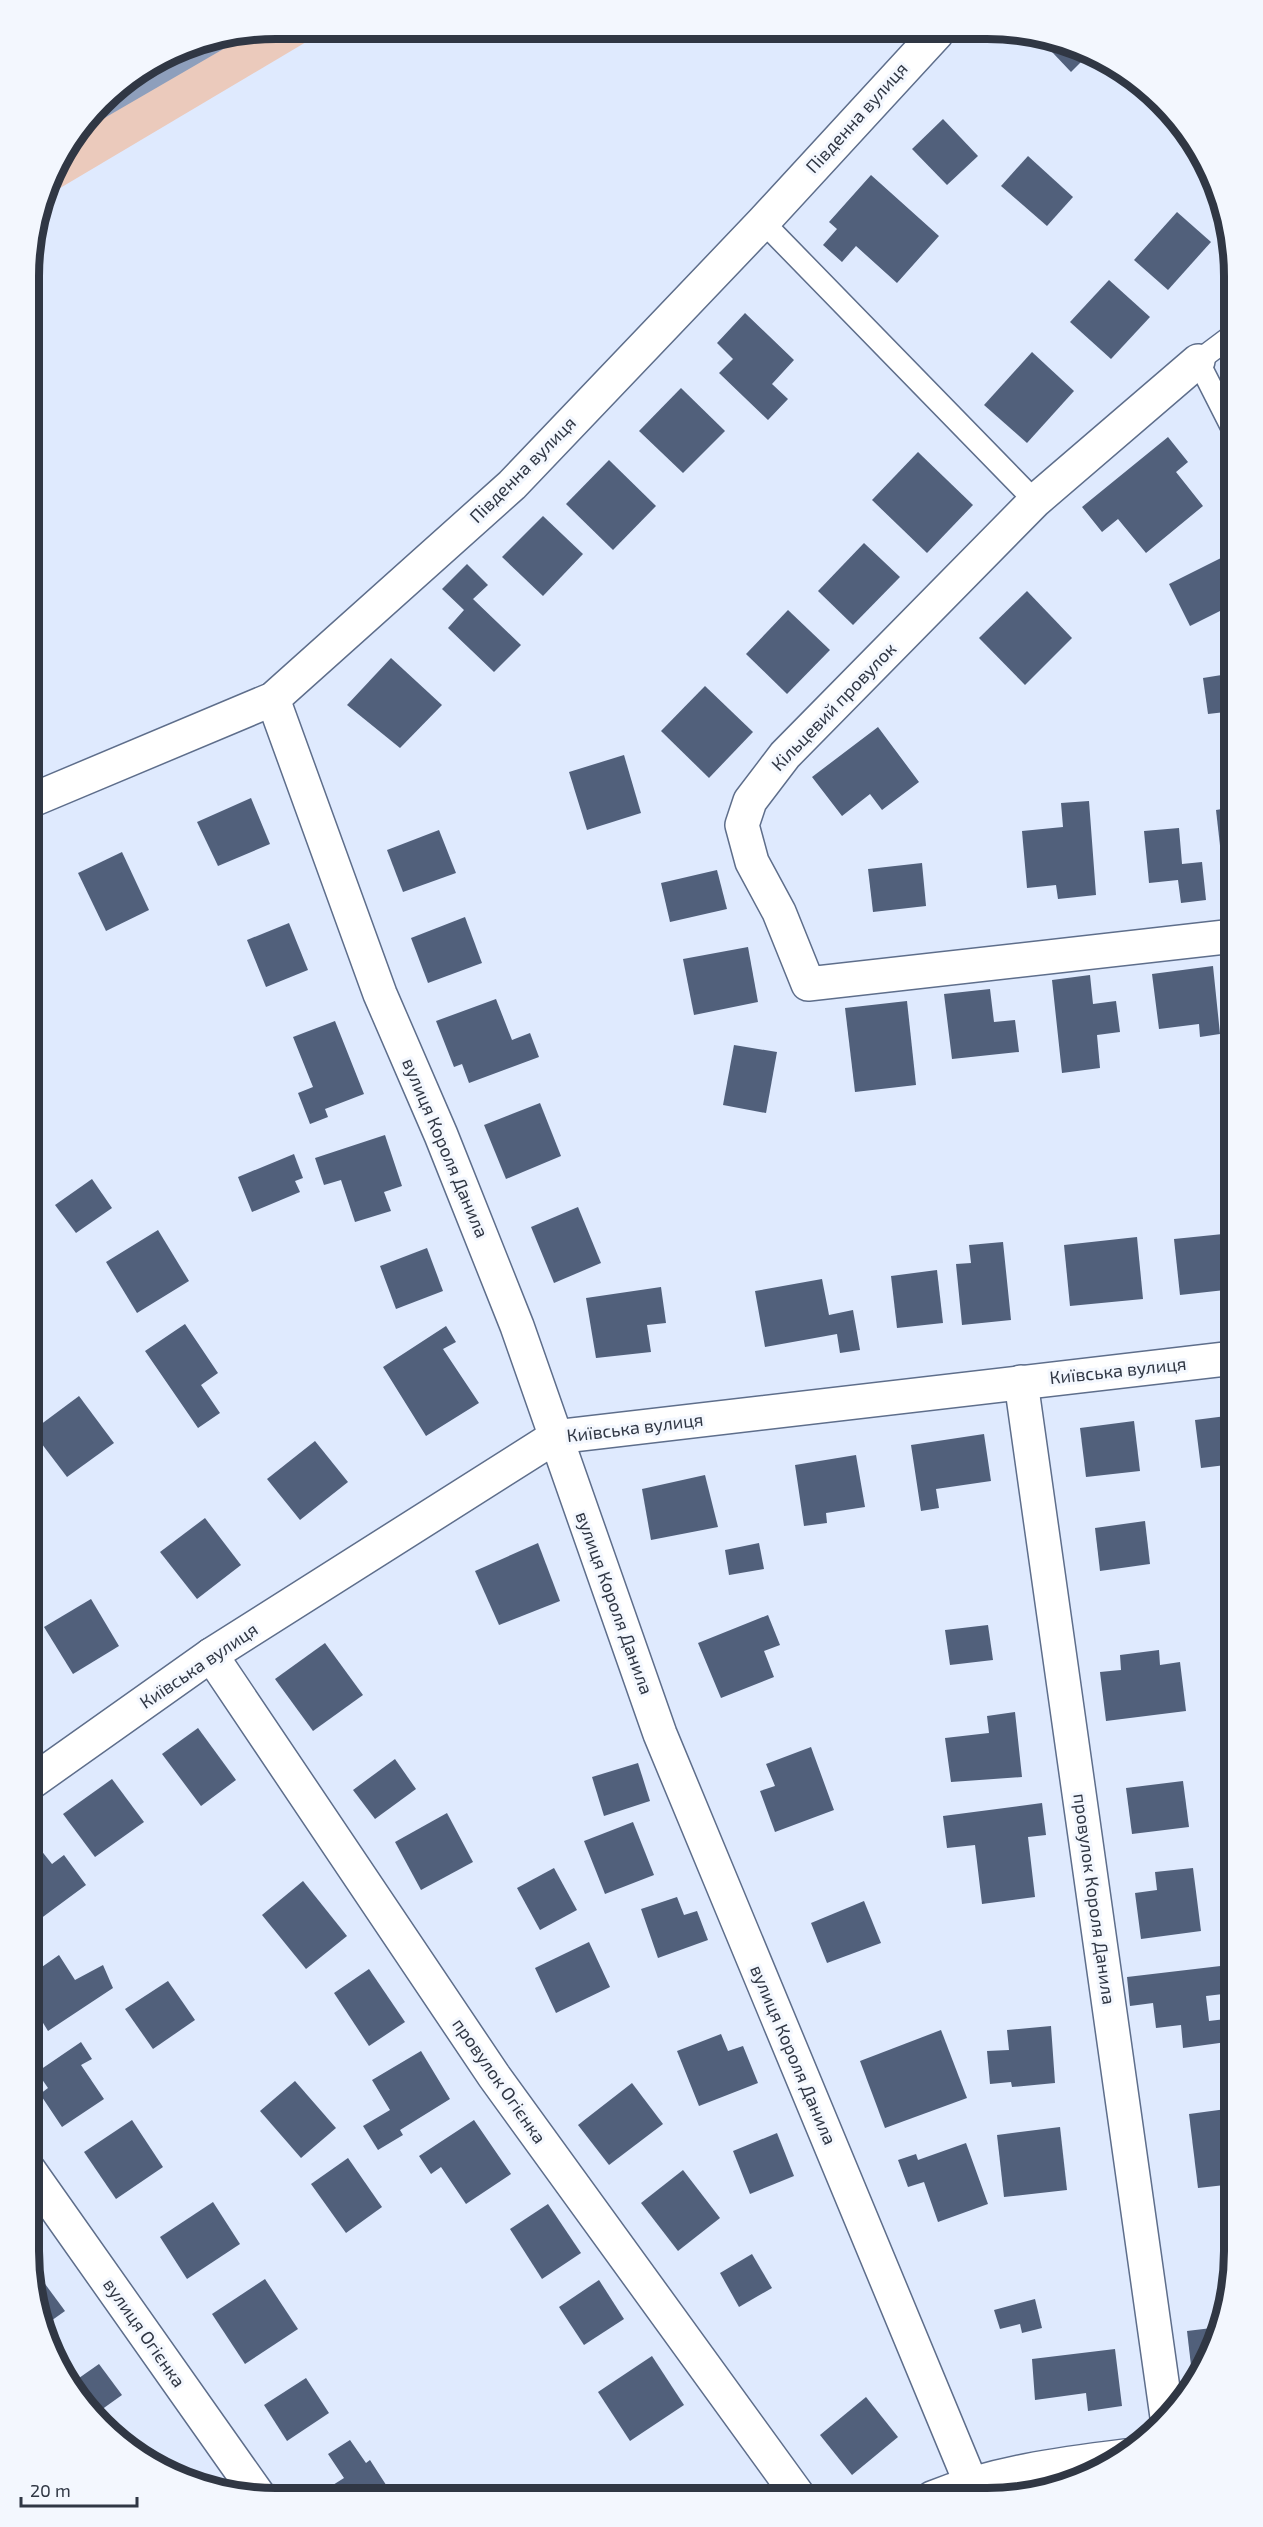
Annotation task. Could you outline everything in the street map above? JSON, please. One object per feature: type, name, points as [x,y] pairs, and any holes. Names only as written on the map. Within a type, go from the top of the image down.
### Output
[{"type":"street","name":"Південна вулиця","points":[[39,797],[273,699],[512,485],[763,222],[931,39]]},
{"type":"street","name":"Кільцевий провулок","points":[[1198,361],[1035,501],[785,755],[750,801],[742,825],[752,862],[779,912],[808,984],[1224,937]]},
{"type":"street","name":"вулиця Короля Данила","points":[[273,699],[380,994],[473,1212],[517,1326],[660,1734],[973,2488]]},
{"type":"street","name":"Київська вулиця","points":[[39,1777],[211,1655],[555,1437],[1224,1359]]},
{"type":"street","name":"провулок Короля Данила","points":[[1021,1382],[1166,2406]]},
{"type":"street","name":"провулок Огієнка","points":[[211,1655],[494,2076],[793,2488]]},
{"type":"street","name":"вулиця Огієнка","points":[[39,2184],[252,2486]]},
{"type":"street","points":[[984,2488],[1068,2463],[1101,2459]]},
{"type":"lane","points":[[763,222],[1035,501]]},
{"type":"lane","name":"Кільцевий провулок","points":[[1198,361],[1224,342]]},
{"type":"lane","points":[[1198,361],[1224,412]]},
{"type":"shaded area","points":[[311,39],[55,191],[63,171],[79,144],[108,108],[157,71],[185,57],[215,47],[245,41]]},
{"type":"building","points":[[1047,47],[1084,59],[1071,72]]},
{"type":"building","points":[[943,119],[978,156],[947,185],[912,149]]},
{"type":"building","points":[[1028,156],[1073,197],[1047,226],[1001,186]]},
{"type":"building","points":[[871,175],[939,236],[897,283],[856,246],[842,262],[823,245],[837,229],[829,222]]},
{"type":"building","points":[[1177,212],[1211,242],[1168,290],[1134,260]]},
{"type":"building","points":[[1109,280],[1150,317],[1111,359],[1070,322]]},
{"type":"building","points":[[745,313],[794,360],[772,384],[788,399],[768,420],[719,373],[733,359],[717,343]]},
{"type":"building","points":[[1032,352],[1074,391],[1027,443],[984,405]]},
{"type":"building","points":[[681,388],[725,431],[683,473],[639,431]]},
{"type":"building","points":[[1168,437],[1188,462],[1176,472],[1203,506],[1146,553],[1118,519],[1102,532],[1082,507]]},
{"type":"building","points":[[918,452],[973,505],[927,553],[872,500]]},
{"type":"building","points":[[609,460],[656,506],[613,550],[566,504]]},
{"type":"building","points":[[543,516],[583,554],[543,596],[502,557]]},
{"type":"building","points":[[864,543],[900,577],[853,625],[818,591]]},
{"type":"building","points":[[1224,556],[1224,609],[1190,626],[1169,584]]},
{"type":"building","points":[[467,564],[488,585],[473,599],[521,645],[494,672],[448,628],[464,610],[442,589]]},
{"type":"building","points":[[1027,591],[1072,638],[1025,685],[979,638]]},
{"type":"building","points":[[788,610],[830,650],[787,694],[746,654]]},
{"type":"building","points":[[391,658],[442,705],[400,748],[347,705]]},
{"type":"building","points":[[1224,675],[1224,712],[1208,714],[1203,678]]},
{"type":"building","points":[[705,686],[753,732],[709,778],[661,731]]},
{"type":"building","points":[[878,727],[919,782],[882,810],[870,794],[842,816],[812,777]]},
{"type":"building","points":[[624,755],[641,813],[587,830],[569,772]]},
{"type":"building","points":[[251,798],[270,844],[218,866],[197,822]]},
{"type":"building","points":[[1089,801],[1096,895],[1058,899],[1056,885],[1027,888],[1022,831],[1063,827],[1061,803]]},
{"type":"building","points":[[1224,809],[1224,872],[1223,872],[1216,810]]},
{"type":"building","points":[[1179,828],[1182,864],[1202,862],[1206,900],[1181,903],[1178,880],[1149,883],[1144,831]]},
{"type":"building","points":[[439,830],[456,873],[403,892],[387,850]]},
{"type":"building","points":[[122,852],[149,910],[106,931],[78,873]]},
{"type":"building","points":[[922,863],[926,906],[873,912],[868,869]]},
{"type":"building","points":[[717,870],[727,909],[670,922],[661,883]]},
{"type":"building","points":[[465,917],[482,963],[428,983],[411,938]]},
{"type":"building","points":[[289,923],[308,970],[266,987],[247,940]]},
{"type":"building","points":[[748,947],[758,1002],[694,1015],[683,959]]},
{"type":"building","points":[[1213,966],[1220,1034],[1200,1037],[1199,1024],[1159,1029],[1152,974]]},
{"type":"building","points":[[1090,975],[1093,1004],[1116,1001],[1120,1032],[1097,1035],[1100,1068],[1062,1073],[1052,980]]},
{"type":"building","points":[[990,989],[994,1022],[1015,1020],[1019,1052],[952,1059],[944,994]]},
{"type":"building","points":[[496,999],[512,1040],[530,1033],[539,1057],[469,1083],[462,1064],[454,1067],[436,1021]]},
{"type":"building","points":[[907,1001],[916,1085],[855,1092],[845,1008]]},
{"type":"building","points":[[335,1021],[364,1094],[325,1109],[328,1117],[310,1124],[298,1093],[313,1087],[293,1037]]},
{"type":"building","points":[[734,1045],[777,1052],[766,1113],[723,1105]]},
{"type":"building","points":[[540,1103],[561,1156],[506,1179],[484,1125]]},
{"type":"building","points":[[385,1135],[402,1186],[384,1192],[391,1211],[355,1222],[341,1180],[324,1185],[315,1158]]},
{"type":"building","points":[[294,1154],[303,1178],[295,1181],[300,1192],[252,1212],[238,1177]]},
{"type":"building","points":[[92,1179],[112,1208],[76,1233],[55,1205]]},
{"type":"building","points":[[578,1207],[601,1263],[554,1283],[531,1227]]},
{"type":"building","points":[[158,1230],[189,1281],[137,1313],[106,1262]]},
{"type":"building","points":[[1224,1234],[1224,1290],[1180,1295],[1174,1239]]},
{"type":"building","points":[[1137,1237],[1143,1299],[1070,1306],[1064,1245]]},
{"type":"building","points":[[1003,1242],[1011,1320],[962,1325],[956,1264],[971,1263],[969,1245]]},
{"type":"building","points":[[427,1248],[443,1291],[396,1309],[380,1266]]},
{"type":"building","points":[[937,1270],[943,1323],[897,1328],[891,1276]]},
{"type":"building","points":[[822,1279],[829,1315],[853,1310],[860,1350],[840,1353],[837,1334],[765,1347],[755,1291]]},
{"type":"building","points":[[661,1287],[666,1323],[647,1325],[651,1352],[596,1358],[586,1298]]},
{"type":"building","points":[[185,1324],[218,1373],[201,1385],[220,1413],[198,1428],[145,1351]]},
{"type":"building","points":[[446,1326],[456,1342],[443,1349],[479,1403],[426,1436],[383,1367]]},
{"type":"building","points":[[79,1396],[114,1443],[67,1477],[39,1440],[39,1426]]},
{"type":"building","points":[[1224,1416],[1224,1465],[1201,1468],[1195,1420]]},
{"type":"building","points":[[1134,1421],[1140,1471],[1086,1477],[1080,1428]]},
{"type":"building","points":[[984,1434],[991,1481],[936,1489],[939,1508],[921,1511],[911,1445]]},
{"type":"building","points":[[315,1441],[348,1482],[300,1520],[267,1479]]},
{"type":"building","points":[[856,1455],[865,1507],[826,1513],[827,1523],[804,1526],[795,1465]]},
{"type":"building","points":[[705,1475],[718,1527],[651,1540],[642,1489]]},
{"type":"building","points":[[205,1518],[241,1565],[197,1599],[160,1552]]},
{"type":"building","points":[[1145,1521],[1150,1564],[1100,1571],[1095,1528]]},
{"type":"building","points":[[538,1543],[560,1601],[499,1625],[475,1571]]},
{"type":"building","points":[[759,1543],[764,1569],[729,1575],[725,1550]]},
{"type":"building","points":[[91,1599],[119,1646],[73,1674],[44,1627]]},
{"type":"building","points":[[768,1615],[780,1645],[764,1651],[774,1677],[721,1698],[698,1643]]},
{"type":"building","points":[[988,1625],[993,1660],[950,1665],[945,1630]]},
{"type":"building","points":[[325,1643],[363,1695],[313,1731],[275,1679]]},
{"type":"building","points":[[1159,1650],[1160,1665],[1180,1662],[1186,1711],[1106,1721],[1100,1672],[1121,1670],[1120,1655]]},
{"type":"building","points":[[1015,1712],[1022,1777],[951,1782],[945,1738],[989,1733],[987,1716]]},
{"type":"building","points":[[198,1728],[236,1780],[201,1806],[162,1754]]},
{"type":"building","points":[[811,1747],[834,1810],[775,1832],[760,1791],[775,1786],[766,1764]]},
{"type":"building","points":[[395,1759],[416,1789],[375,1819],[353,1790]]},
{"type":"building","points":[[638,1763],[650,1801],[604,1816],[592,1777]]},
{"type":"building","points":[[112,1779],[144,1822],[95,1857],[63,1814]]},
{"type":"building","points":[[1183,1781],[1189,1827],[1132,1834],[1126,1788]]},
{"type":"building","points":[[1042,1803],[1046,1835],[1028,1837],[1035,1897],[982,1904],[975,1845],[947,1848],[943,1816]]},
{"type":"building","points":[[447,1813],[473,1862],[421,1890],[395,1842]]},
{"type":"building","points":[[633,1822],[654,1875],[605,1894],[584,1841]]},
{"type":"building","points":[[39,1848],[52,1864],[64,1855],[86,1885],[39,1920]]},
{"type":"building","points":[[554,1868],[577,1910],[540,1930],[517,1888]]},
{"type":"building","points":[[1193,1868],[1201,1931],[1141,1939],[1135,1893],[1157,1890],[1155,1872]]},
{"type":"building","points":[[303,1881],[347,1936],[306,1969],[262,1915]]},
{"type":"building","points":[[677,1897],[684,1915],[697,1911],[708,1940],[658,1958],[641,1909]]},
{"type":"building","points":[[864,1901],[881,1943],[827,1963],[811,1923]]},
{"type":"building","points":[[589,1942],[610,1987],[556,2013],[535,1968]]},
{"type":"building","points":[[59,1955],[75,1980],[103,1965],[113,1988],[48,2031],[39,2016],[39,1969]]},
{"type":"building","points":[[1224,1966],[1224,1994],[1206,1996],[1209,2021],[1224,2019],[1224,2042],[1183,2048],[1181,2025],[1156,2028],[1153,2003],[1130,2006],[1127,1977]]},
{"type":"building","points":[[369,1969],[405,2022],[369,2046],[334,1993]]},
{"type":"building","points":[[168,1981],[195,2020],[153,2049],[125,2009]]},
{"type":"building","points":[[1051,2026],[1055,2083],[1012,2087],[1011,2082],[990,2084],[987,2051],[1009,2050],[1007,2030]]},
{"type":"building","points":[[941,2030],[967,2098],[885,2128],[860,2061]]},
{"type":"building","points":[[721,2034],[728,2051],[743,2046],[758,2083],[699,2106],[677,2051]]},
{"type":"building","points":[[81,2042],[92,2059],[81,2065],[104,2099],[62,2127],[40,2094],[48,2088],[39,2075],[39,2071]]},
{"type":"building","points":[[421,2051],[450,2099],[400,2130],[403,2135],[378,2150],[363,2126],[390,2110],[372,2080]]},
{"type":"building","points":[[295,2081],[336,2128],[301,2158],[260,2111]]},
{"type":"building","points":[[632,2083],[663,2124],[609,2165],[578,2125]]},
{"type":"building","points":[[1224,2109],[1224,2185],[1198,2188],[1189,2114]]},
{"type":"building","points":[[132,2120],[163,2167],[116,2199],[84,2152]]},
{"type":"building","points":[[474,2120],[511,2174],[466,2204],[441,2167],[431,2174],[419,2156]]},
{"type":"building","points":[[1060,2127],[1067,2190],[1004,2197],[997,2135]]},
{"type":"building","points":[[777,2133],[794,2176],[750,2194],[733,2151]]},
{"type":"building","points":[[966,2143],[988,2204],[938,2222],[924,2182],[908,2187],[898,2160],[916,2154],[918,2160]]},
{"type":"building","points":[[348,2158],[382,2207],[346,2233],[311,2184]]},
{"type":"building","points":[[683,2170],[720,2218],[678,2251],[641,2203]]},
{"type":"building","points":[[213,2202],[240,2244],[187,2279],[160,2237]]},
{"type":"building","points":[[548,2204],[581,2253],[542,2279],[510,2229]]},
{"type":"building","points":[[752,2254],[772,2288],[739,2307],[720,2273]]},
{"type":"building","points":[[41,2278],[65,2311],[50,2322]]},
{"type":"building","points":[[265,2279],[298,2329],[245,2364],[212,2314]]},
{"type":"building","points":[[599,2280],[624,2319],[584,2345],[559,2307]]},
{"type":"building","points":[[1035,2299],[1042,2328],[1022,2333],[1020,2324],[1000,2329],[994,2310]]},
{"type":"building","points":[[1211,2328],[1192,2371],[1187,2331]]},
{"type":"building","points":[[1115,2349],[1122,2406],[1088,2411],[1086,2393],[1035,2400],[1032,2359]]},
{"type":"building","points":[[652,2356],[684,2405],[630,2441],[598,2392]]},
{"type":"building","points":[[99,2364],[122,2395],[101,2410],[77,2380]]},
{"type":"building","points":[[306,2378],[329,2413],[287,2441],[264,2405]]},
{"type":"building","points":[[866,2397],[898,2437],[852,2475],[820,2435]]},
{"type":"building","points":[[350,2440],[366,2463],[370,2460],[388,2488],[328,2488],[344,2478],[328,2454]]},
{"type":"waterway","points":[[106,110],[214,47]]}]
